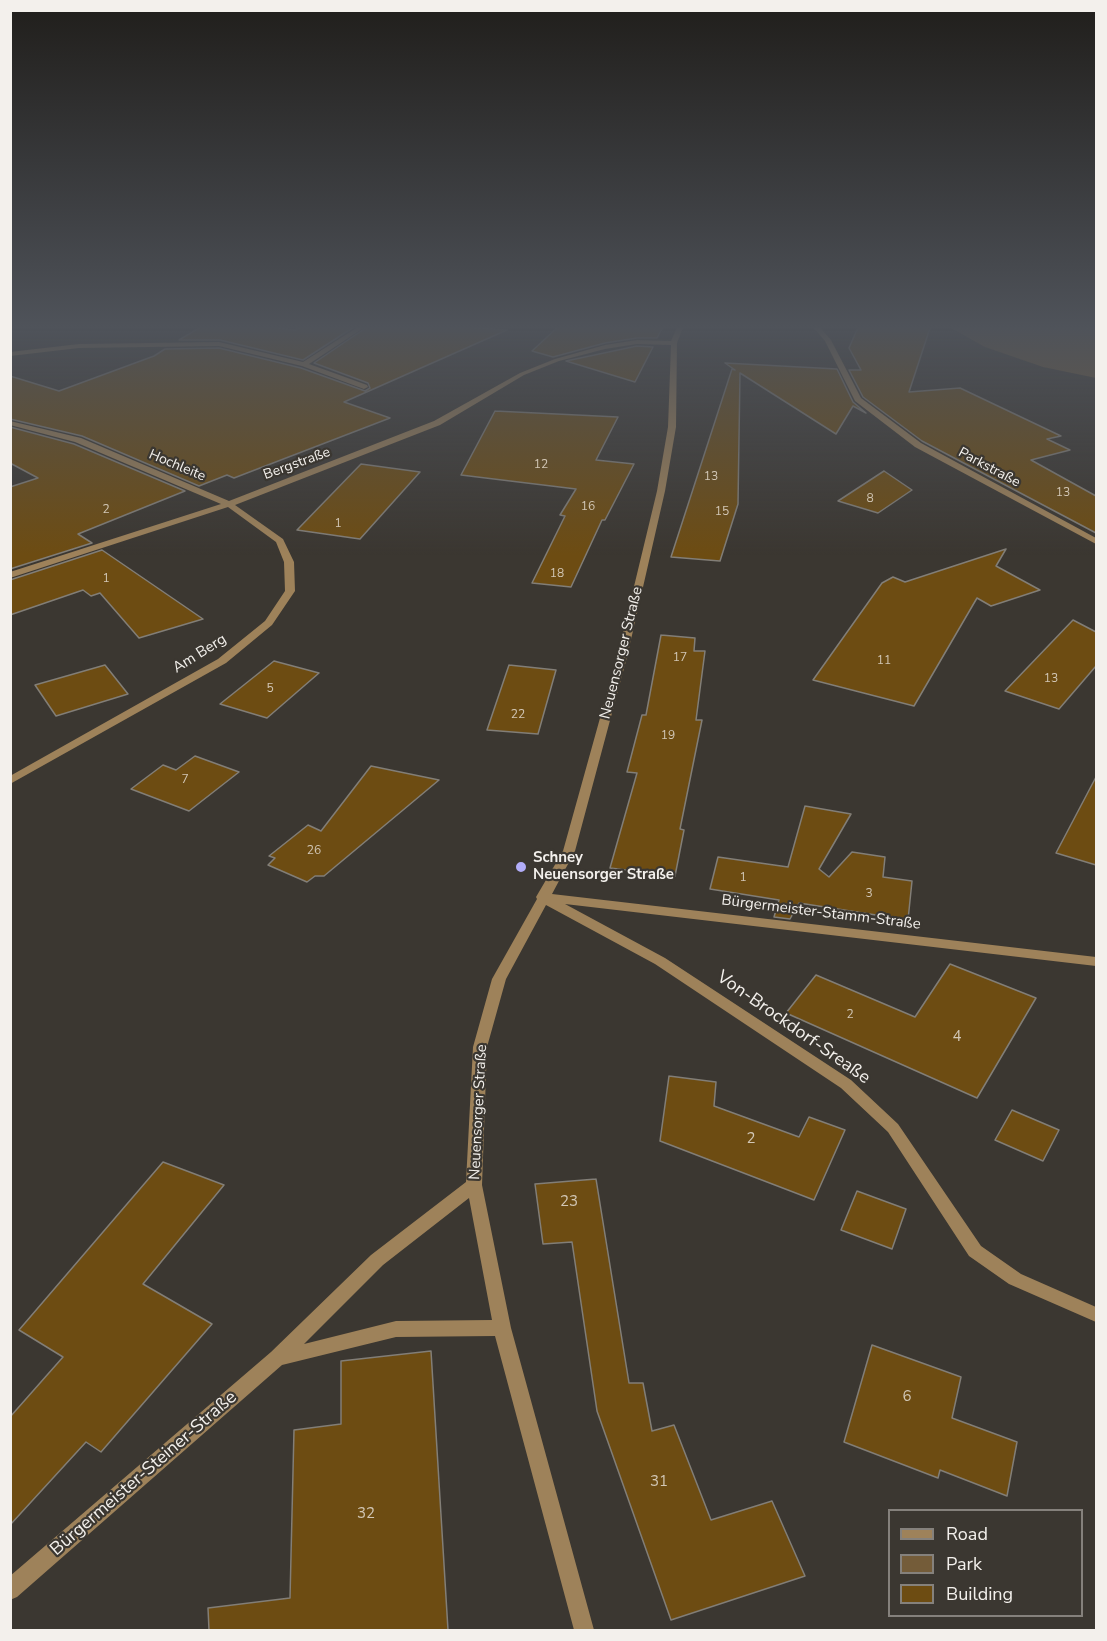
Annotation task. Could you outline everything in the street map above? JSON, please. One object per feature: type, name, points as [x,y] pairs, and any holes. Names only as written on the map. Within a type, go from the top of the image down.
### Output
[{"type":"street","name":"Bergstraße","points":[[10,575],[229,504],[437,423],[474,402]]},
{"type":"street","name":"Neuensorger Straße","points":[[584,1630],[502,1328],[474,1185],[480,1047],[499,979],[569,850],[622,657],[668,458],[673,402]]},
{"type":"street","name":"Parkstraße","points":[[861,402],[918,445],[1096,541]]},
{"type":"street","name":"Hochleite","points":[[10,423],[78,440],[229,504]]},
{"type":"street","name":"Am Berg","points":[[10,780],[222,661],[269,622],[290,591],[289,562],[280,541],[229,504]]},
{"type":"street","name":"Bürgermeister-Stamm-Straße","points":[[542,897],[1096,961]]},
{"type":"street","name":"Von-Brockdorf-Sreaße","points":[[542,897],[660,962],[846,1084],[893,1128],[975,1251],[1015,1279],[1096,1315]]},
{"type":"street","name":"Bürgermeister-Steiner-Straße","points":[[10,1590],[277,1359],[377,1260],[474,1185]]},
{"type":"street","name":"Bürgermeister-Steiner-Straße","points":[[277,1359],[396,1329],[502,1328]]},
{"type":"building","points":[[10,402],[345,402],[390,418],[234,478],[227,475],[199,486],[82,436],[10,419]]},
{"type":"building","points":[[721,402],[740,402],[738,504],[720,561],[671,557]]},
{"type":"building","points":[[785,402],[853,402],[866,413],[853,406],[836,434]]},
{"type":"building","points":[[869,402],[989,402],[1061,436],[1047,439],[1070,450],[1031,460],[1096,496],[1096,533],[922,441]]},
{"type":"building","points":[[495,411],[618,417],[596,460],[634,464],[605,520],[602,520],[571,587],[532,583],[565,516],[560,515],[576,489],[461,475]]},
{"type":"building","points":[[10,427],[74,444],[185,491],[78,534],[92,543],[10,569],[10,487],[38,478],[10,463]]},
{"type":"building","points":[[361,464],[420,472],[360,539],[297,530]]},
{"type":"building","points":[[884,471],[912,490],[878,513],[838,501]]},
{"type":"building","points":[[1006,549],[996,566],[1040,590],[991,606],[977,598],[914,706],[813,680],[882,583],[893,577],[905,582]]},
{"type":"building","points":[[102,550],[203,619],[139,638],[100,593],[91,596],[83,590],[10,615],[10,580]]},
{"type":"building","points":[[1073,620],[1096,632],[1096,666],[1059,709],[1005,691]]},
{"type":"building","points":[[661,635],[695,638],[694,651],[705,651],[696,720],[702,720],[680,829],[684,830],[675,876],[610,868],[637,773],[627,772],[642,715],[646,715]]},
{"type":"building","points":[[274,661],[319,673],[267,718],[220,704]]},
{"type":"building","points":[[105,665],[128,694],[56,716],[35,685]]},
{"type":"building","points":[[509,665],[556,670],[538,734],[487,730]]},
{"type":"building","points":[[195,756],[239,772],[189,811],[131,789],[163,765],[176,770]]},
{"type":"building","points":[[371,766],[439,780],[324,876],[315,876],[307,882],[268,865],[275,858],[269,856],[308,825],[321,831]]},
{"type":"building","points":[[1096,777],[1096,865],[1056,853]]},
{"type":"building","points":[[805,806],[851,814],[819,869],[829,877],[852,852],[885,857],[883,877],[912,881],[908,920],[799,903],[790,919],[774,917],[779,900],[710,889],[718,857],[788,867]]},
{"type":"building","points":[[950,964],[1036,998],[977,1098],[786,1013],[816,975],[915,1017]]},
{"type":"building","points":[[669,1076],[716,1082],[714,1106],[799,1137],[809,1117],[845,1130],[814,1200],[660,1141]]},
{"type":"building","points":[[1012,1110],[1059,1130],[1043,1161],[995,1140]]},
{"type":"building","points":[[163,1162],[224,1185],[143,1284],[212,1324],[101,1452],[86,1442],[10,1525],[10,1417],[63,1357],[19,1330]]},
{"type":"building","points":[[596,1179],[629,1383],[643,1383],[652,1431],[674,1425],[711,1520],[772,1501],[805,1576],[671,1620],[597,1411],[572,1242],[543,1244],[535,1184]]},
{"type":"building","points":[[857,1191],[906,1209],[892,1249],[841,1230]]},
{"type":"building","points":[[872,1345],[961,1377],[952,1418],[1017,1442],[1007,1496],[940,1470],[938,1478],[844,1442]]},
{"type":"building","points":[[431,1351],[448,1630],[209,1630],[208,1608],[290,1598],[294,1430],[341,1424],[341,1361]]},
{"type":"place","name":"Schney Neuensorger Straße","points":[[521,867]]}]
